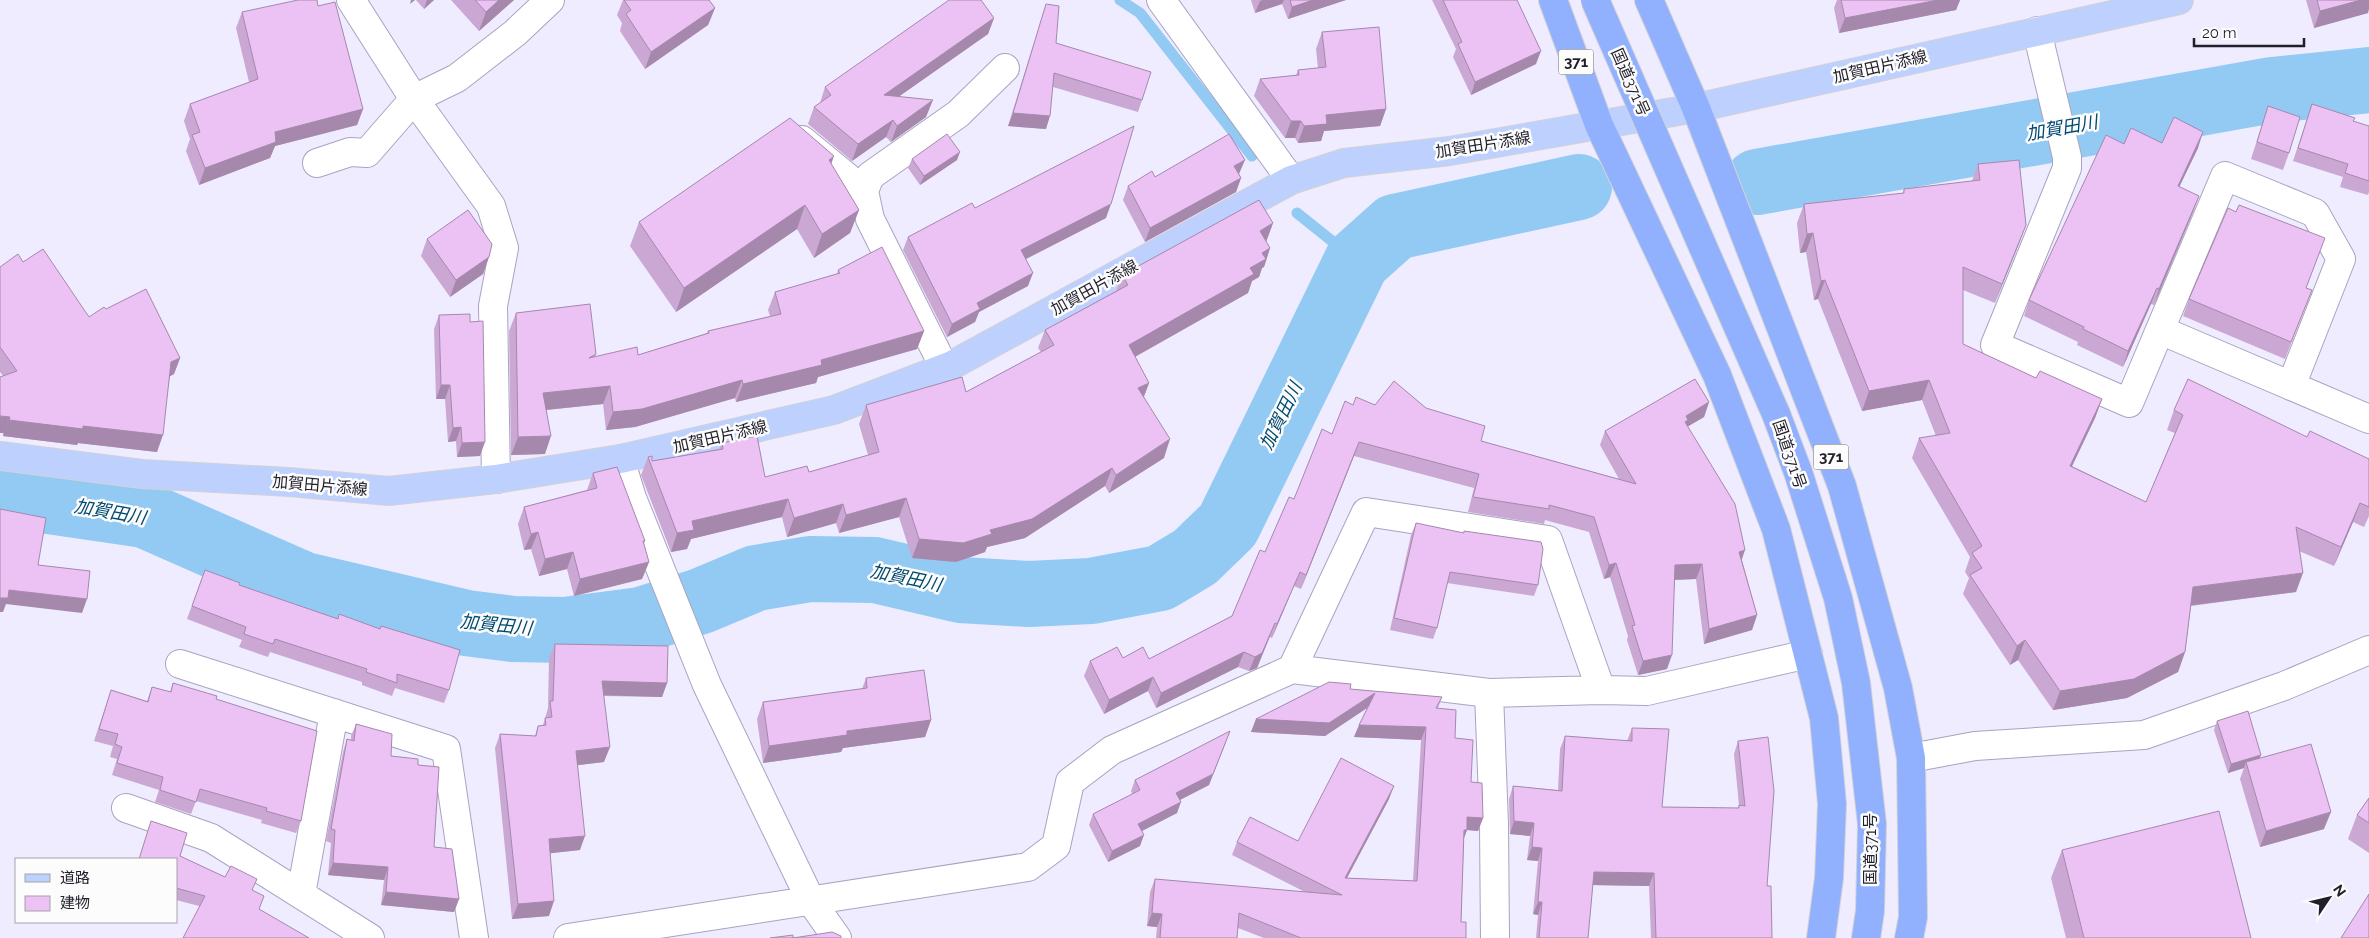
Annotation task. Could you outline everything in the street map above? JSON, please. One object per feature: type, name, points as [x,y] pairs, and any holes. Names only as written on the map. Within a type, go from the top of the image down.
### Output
[{"type":"highway","name":"371","points":[[1553,0],[1599,125],[1718,375],[1776,529],[1824,718],[1832,804],[1829,878],[1821,938]]},
{"type":"highway","name":"国道371号","points":[[1595,0],[1776,414],[1798,472],[1838,598],[1856,683],[1872,824],[1870,910],[1866,938]]},
{"type":"highway","name":"371","points":[[1649,0],[1696,108],[1842,486],[1898,688],[1911,758],[1913,917],[1909,938]]},
{"type":"main road","name":"加賀田片添線","points":[[0,456],[142,474],[289,482],[389,491],[496,479],[620,459],[834,410],[944,367],[1291,180],[1344,162],[1450,151],[1696,108],[2179,0]]},
{"type":"street","points":[[351,0],[414,99],[491,206],[504,248],[493,306],[496,479]]},
{"type":"street","points":[[317,163],[350,152],[367,153],[414,99],[457,78],[515,33],[550,0]]},
{"type":"street","points":[[1161,0],[1291,180]]},
{"type":"street","points":[[2037,31],[2067,156],[2067,168],[1995,345],[2129,403],[2225,176],[2315,213],[2341,259],[2291,386]]},
{"type":"street","points":[[944,367],[870,219],[864,191],[870,176],[958,114],[1005,68]]},
{"type":"street","points":[[790,129],[864,191]]},
{"type":"street","points":[[2160,330],[2369,419]]},
{"type":"street","points":[[620,459],[632,498],[693,651],[811,901],[837,938]]},
{"type":"street","points":[[1292,668],[1366,512],[1548,540],[1601,690]]},
{"type":"street","points":[[1911,758],[1975,746],[2144,735],[2284,686],[2369,650]]},
{"type":"street","points":[[568,938],[1028,867],[1056,846],[1070,782],[1112,750],[1292,668],[1489,693],[1601,690],[1648,691],[1808,654]]},
{"type":"street","points":[[180,664],[446,749],[474,938]]},
{"type":"street","points":[[1489,693],[1494,824],[1495,938]]},
{"type":"street","points":[[301,894],[334,713]]},
{"type":"street","points":[[126,808],[211,838],[370,938]]},
{"type":"building","points":[[298,0],[317,0],[318,6],[335,2],[363,109],[275,132],[276,142],[205,168],[192,135],[200,132],[190,104],[258,79],[242,12]]},
{"type":"building","points":[[475,0],[499,0],[486,12]]},
{"type":"building","points":[[624,0],[709,0],[715,8],[651,52],[626,14],[631,10]]},
{"type":"building","points":[[949,0],[981,0],[994,18],[884,95],[933,100],[897,126],[893,120],[858,144],[814,107],[831,95],[825,87]]},
{"type":"building","points":[[1290,0],[1313,0],[1292,7]]},
{"type":"building","points":[[1443,0],[1517,0],[1541,51],[1475,82],[1458,44],[1462,42]]},
{"type":"building","points":[[1841,0],[1938,0],[1845,18]]},
{"type":"building","points":[[2317,0],[2361,0],[2320,11]]},
{"type":"building","points":[[1046,4],[1059,6],[1056,43],[1151,72],[1142,100],[1054,73],[1050,116],[1013,113]]},
{"type":"building","points":[[1379,27],[1386,109],[1326,115],[1327,124],[1304,126],[1301,121],[1291,121],[1260,79],[1299,75],[1298,70],[1326,67],[1322,32]]},
{"type":"building","points":[[2312,104],[2355,118],[2353,121],[2369,126],[2369,181],[2345,173],[2348,164],[2298,148]]},
{"type":"building","points":[[2268,106],[2300,117],[2289,153],[2257,142]]},
{"type":"building","points":[[2174,117],[2203,132],[2178,186],[2199,196],[2159,289],[2157,288],[2128,351],[2029,300],[2106,135],[2124,144],[2131,128],[2162,143]]},
{"type":"building","points":[[790,118],[834,156],[829,160],[859,210],[822,234],[805,205],[684,288],[639,222]]},
{"type":"building","points":[[1134,126],[1111,204],[1021,250],[1033,273],[977,303],[980,309],[952,324],[908,237],[972,203],[975,208]]},
{"type":"building","points":[[947,134],[960,152],[924,176],[912,159]]},
{"type":"building","points":[[1229,134],[1245,160],[1234,166],[1241,178],[1150,228],[1128,186],[1152,171],[1155,177]]},
{"type":"building","points":[[2019,160],[2026,225],[2002,284],[1963,267],[1963,344],[2036,378],[2040,371],[2102,399],[2070,466],[2146,502],[2183,415],[2174,410],[2188,379],[2307,437],[2310,431],[2369,459],[2369,507],[2360,503],[2341,547],[2296,527],[2303,573],[2193,587],[2185,652],[2134,679],[2060,691],[2025,640],[2017,646],[1970,575],[1982,568],[1972,553],[1982,546],[1919,438],[1950,433],[1929,380],[1869,391],[1825,280],[1821,281],[1813,233],[1807,234],[1804,204],[1904,193],[1904,189],[1980,180],[1978,164]]},
{"type":"building","points":[[1259,200],[1273,223],[1260,231],[1270,248],[1262,253],[1266,259],[1250,268],[1254,274],[1129,345],[1149,383],[1138,388],[1170,439],[1116,475],[1112,468],[1032,519],[990,530],[992,534],[963,543],[919,539],[906,498],[846,515],[843,504],[794,518],[788,499],[692,521],[694,530],[677,533],[648,457],[652,456],[652,461],[723,449],[722,443],[757,436],[765,477],[807,466],[809,472],[879,452],[866,405],[962,377],[966,392],[1054,345],[1045,330],[1128,285],[1122,275]]},
{"type":"building","points":[[2239,205],[2325,238],[2306,288],[2312,290],[2291,342],[2189,299],[2228,208],[2236,212]]},
{"type":"building","points":[[468,210],[492,244],[489,257],[456,280],[427,239]]},
{"type":"building","points":[[882,247],[924,331],[821,360],[822,365],[743,384],[742,380],[642,409],[613,412],[610,386],[543,393],[551,436],[518,437],[516,313],[590,304],[596,354],[589,358],[637,347],[638,355],[709,333],[708,331],[781,314],[775,292],[840,273],[838,270]]},
{"type":"building","points":[[43,249],[89,317],[104,307],[106,309],[146,289],[180,358],[171,362],[163,435],[83,426],[83,429],[9,420],[10,417],[0,416],[0,377],[17,371],[0,347],[0,267],[18,254],[23,262]]},
{"type":"building","points":[[470,314],[470,322],[483,321],[485,442],[462,443],[461,427],[453,428],[450,385],[441,385],[439,315]]},
{"type":"building","points":[[1695,379],[1709,402],[1686,416],[1688,420],[1685,422],[1735,504],[1745,550],[1739,552],[1757,615],[1709,629],[1702,564],[1675,565],[1672,655],[1643,661],[1632,626],[1635,625],[1616,563],[1609,565],[1594,517],[1549,505],[1549,509],[1473,497],[1479,474],[1359,442],[1306,575],[1300,572],[1262,653],[1255,657],[1244,652],[1161,693],[1153,677],[1109,700],[1090,661],[1117,647],[1123,658],[1143,647],[1149,659],[1232,616],[1260,550],[1265,552],[1289,497],[1294,499],[1322,429],[1332,434],[1345,401],[1353,405],[1356,397],[1375,405],[1394,381],[1426,408],[1485,426],[1481,441],[1636,484],[1605,431]]},
{"type":"building","points":[[617,467],[645,541],[643,541],[649,562],[580,579],[573,552],[545,559],[538,532],[531,534],[524,507],[597,488],[593,473]]},
{"type":"building","points":[[0,509],[46,518],[38,565],[90,571],[87,599],[9,590],[8,598],[0,598]]},
{"type":"building","points":[[1416,523],[1464,533],[1464,531],[1541,542],[1543,549],[1538,585],[1450,572],[1437,628],[1394,618]]},
{"type":"building","points":[[205,570],[240,583],[239,585],[338,619],[339,614],[380,629],[381,626],[460,650],[449,690],[397,674],[397,683],[366,672],[367,669],[275,639],[273,644],[244,634],[246,627],[192,606]]},
{"type":"building","points":[[555,644],[668,646],[667,683],[602,681],[610,747],[576,751],[585,836],[549,839],[554,901],[518,904],[500,734],[536,736],[538,726],[546,725],[545,718],[552,717],[550,701],[553,701]]},
{"type":"building","points":[[924,670],[931,720],[847,731],[847,735],[769,746],[763,702],[867,688],[866,678]]},
{"type":"building","points":[[1329,682],[1351,684],[1350,689],[1442,697],[1436,708],[1456,710],[1455,738],[1473,740],[1471,782],[1482,783],[1483,818],[1467,817],[1467,830],[1464,830],[1461,922],[1466,922],[1466,938],[1301,938],[1239,913],[1237,938],[1160,938],[1162,914],[1152,913],[1155,879],[1342,895],[1237,842],[1250,817],[1298,841],[1341,758],[1394,786],[1345,878],[1417,881],[1426,727],[1359,725],[1375,693],[1329,723],[1256,719]]},
{"type":"building","points":[[173,683],[217,696],[216,699],[317,731],[301,821],[266,811],[267,808],[200,789],[196,802],[160,790],[163,777],[117,763],[122,747],[115,744],[118,734],[99,729],[111,690],[148,702],[152,687],[171,692]]},
{"type":"building","points":[[2248,711],[2261,755],[2231,764],[2217,721]]},
{"type":"building","points":[[356,724],[392,734],[391,756],[418,759],[418,765],[439,767],[434,847],[452,849],[459,899],[386,892],[388,867],[333,863],[335,830],[331,829],[347,739],[354,741]]},
{"type":"building","points":[[1632,728],[1669,729],[1662,807],[1739,808],[1739,805],[1745,806],[1738,741],[1768,737],[1774,791],[1767,886],[1771,886],[1772,938],[1656,938],[1654,873],[1594,872],[1588,938],[1539,938],[1542,902],[1538,902],[1542,848],[1532,847],[1534,823],[1514,821],[1513,786],[1562,791],[1565,736],[1632,741]]},
{"type":"building","points":[[1230,731],[1213,774],[1176,793],[1181,802],[1138,824],[1144,835],[1112,851],[1093,814],[1140,790],[1135,780]]},
{"type":"building","points":[[2311,744],[2331,812],[2266,831],[2246,762]]},
{"type":"building","points":[[2369,798],[2369,823],[2357,815]]},
{"type":"building","points":[[2219,811],[2251,938],[2084,938],[2062,850]]},
{"type":"building","points":[[151,821],[187,833],[180,856],[225,877],[231,866],[257,879],[252,890],[264,896],[259,909],[309,938],[183,938],[205,896],[178,889],[178,858],[139,858]]},
{"type":"building","points":[[2369,894],[2369,938],[2341,938]]},
{"type":"building","points":[[832,932],[841,936],[841,938],[793,938]]},
{"type":"building","points":[[793,935],[793,938],[770,938]]},
{"type":"waterway","points":[[1120,0],[1140,13],[1252,156]]},
{"type":"waterway","name":"加賀田川","points":[[1757,182],[2272,90],[2369,80]]},
{"type":"waterway","name":"加賀田川","points":[[0,494],[145,515],[304,585],[466,623],[513,629],[565,630],[641,620],[701,601],[756,578],[810,569],[875,570],[960,590],[1029,594],[1091,591],[1160,578],[1195,557],[1228,525],[1357,261],[1395,227],[1579,187]]},
{"type":"waterway","points":[[1297,213],[1357,261]]}]
